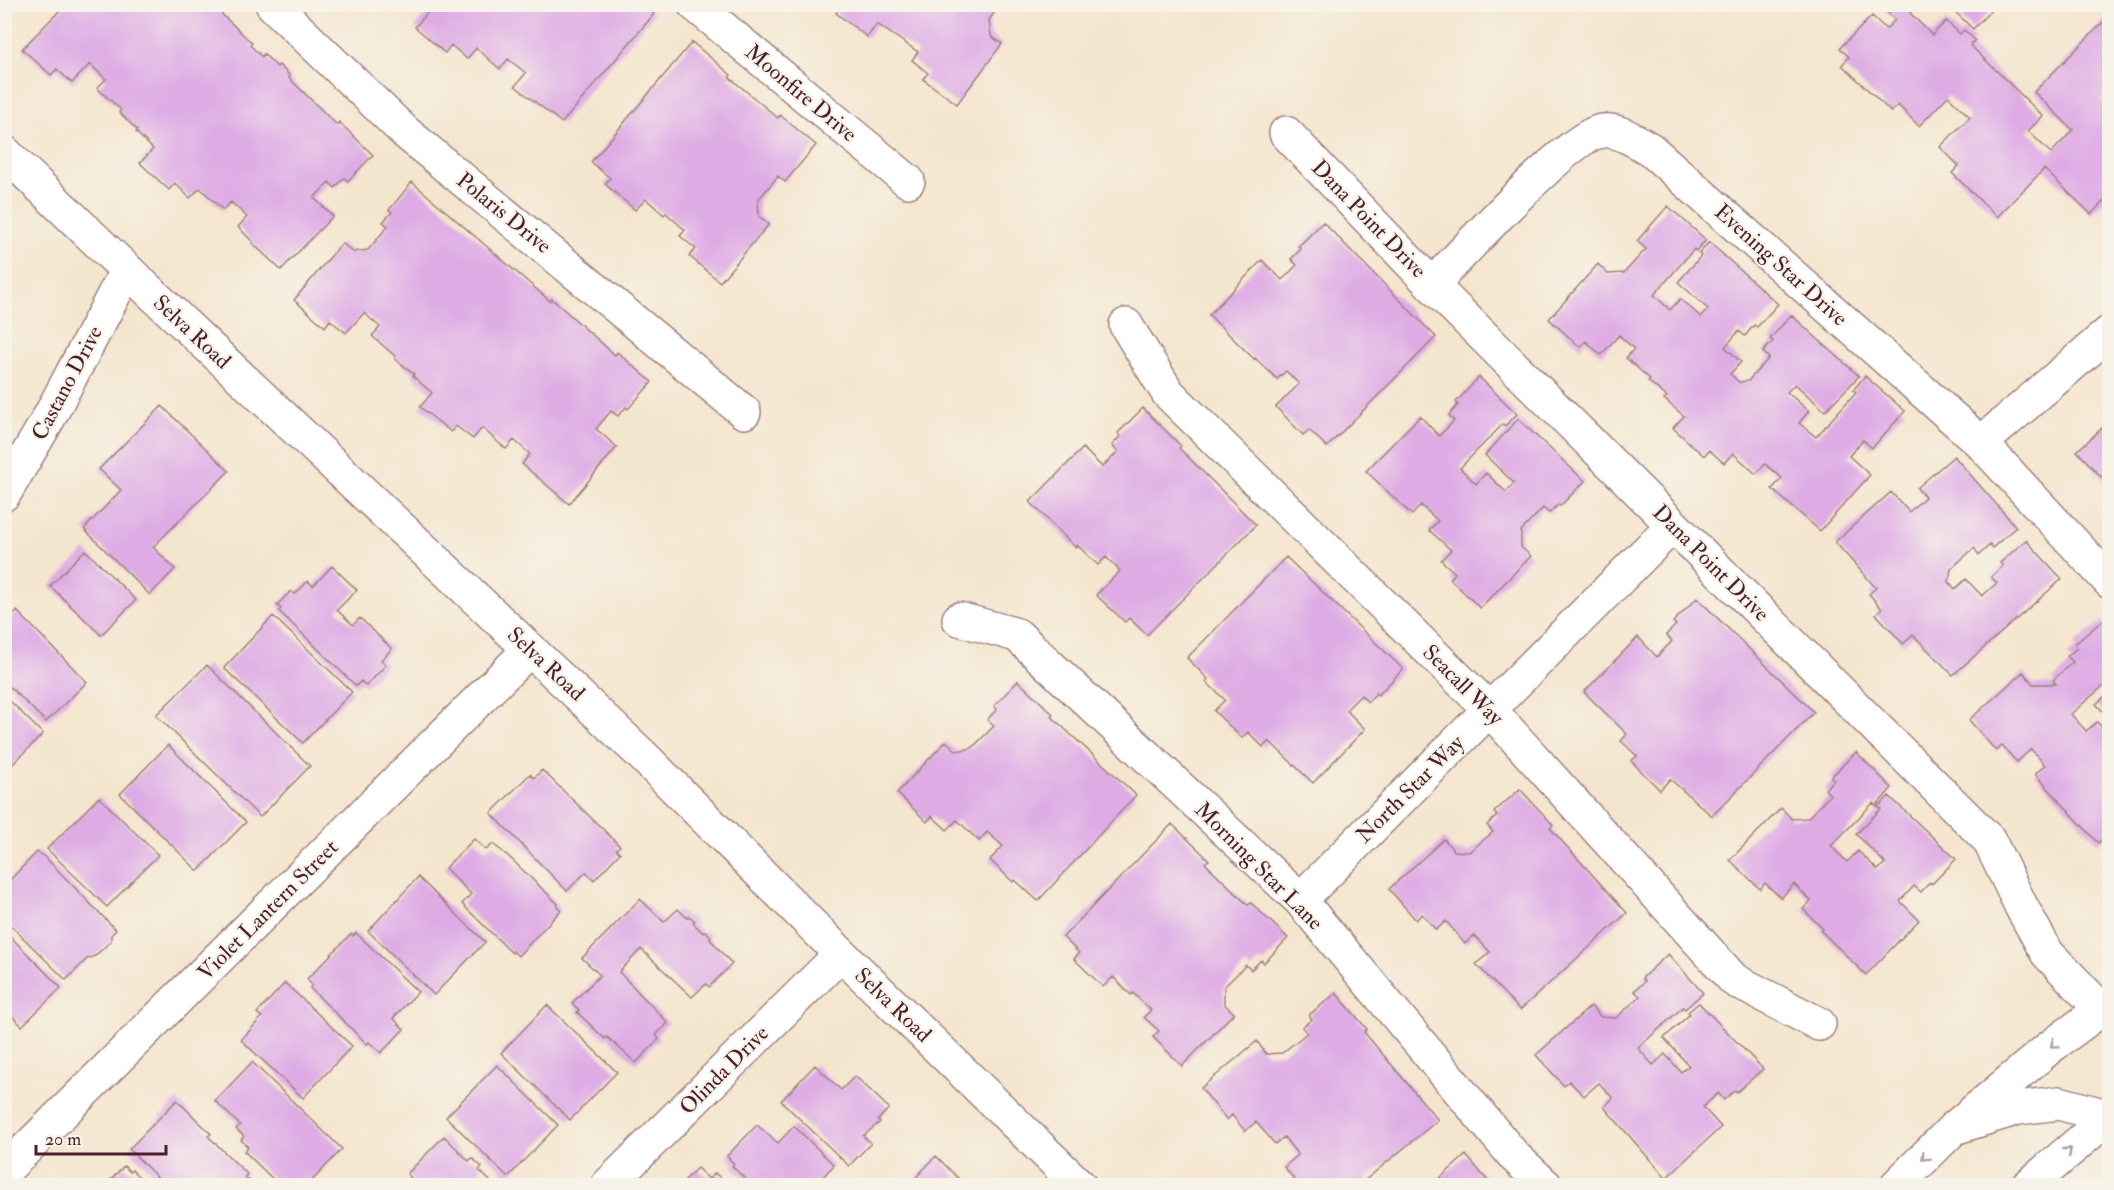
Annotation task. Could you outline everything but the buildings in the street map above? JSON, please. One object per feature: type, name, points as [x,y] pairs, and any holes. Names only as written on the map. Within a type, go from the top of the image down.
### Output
[{"type":"street","name":"Polaris Drive","points":[[272,4],[405,132],[744,411]]},
{"type":"street","name":"Moonfire Drive","points":[[694,4],[908,181]]},
{"type":"street","name":"Evening Star Drive","points":[[1432,285],[1554,162],[1577,143],[1603,131],[1624,135],[1650,149],[1981,443],[2109,582]]},
{"type":"street","name":"Dana Point Drive","points":[[1286,133],[1432,285],[1989,840],[2047,953],[2107,1007]]},
{"type":"street","name":"Selva Road","points":[[4,152],[642,755],[841,954],[1080,1185]]},
{"type":"street","name":"Castano Drive","points":[[4,494],[46,423],[127,270]]},
{"type":"street","name":"Seacall Way","points":[[1126,325],[1168,393],[1489,709],[1734,980],[1819,1024]]},
{"type":"street","points":[[1981,443],[2109,332]]},
{"type":"street","name":"North Star Way","points":[[1300,900],[1673,525]]},
{"type":"street","name":"Morning Star Lane","points":[[958,619],[1017,635],[1300,900],[1515,1156],[1546,1185]]},
{"type":"street","name":"Violet Lantern Street","points":[[4,1171],[530,649]]},
{"type":"street","name":"Olinda Drive","points":[[607,1185],[841,954]]},
{"type":"street","points":[[1896,1185],[1954,1128],[2049,1048],[2107,1007]]},
{"type":"street","points":[[1954,1128],[2018,1108],[2059,1103],[2109,1117]]},
{"type":"street","points":[[2028,1185],[2109,1117]]}]
